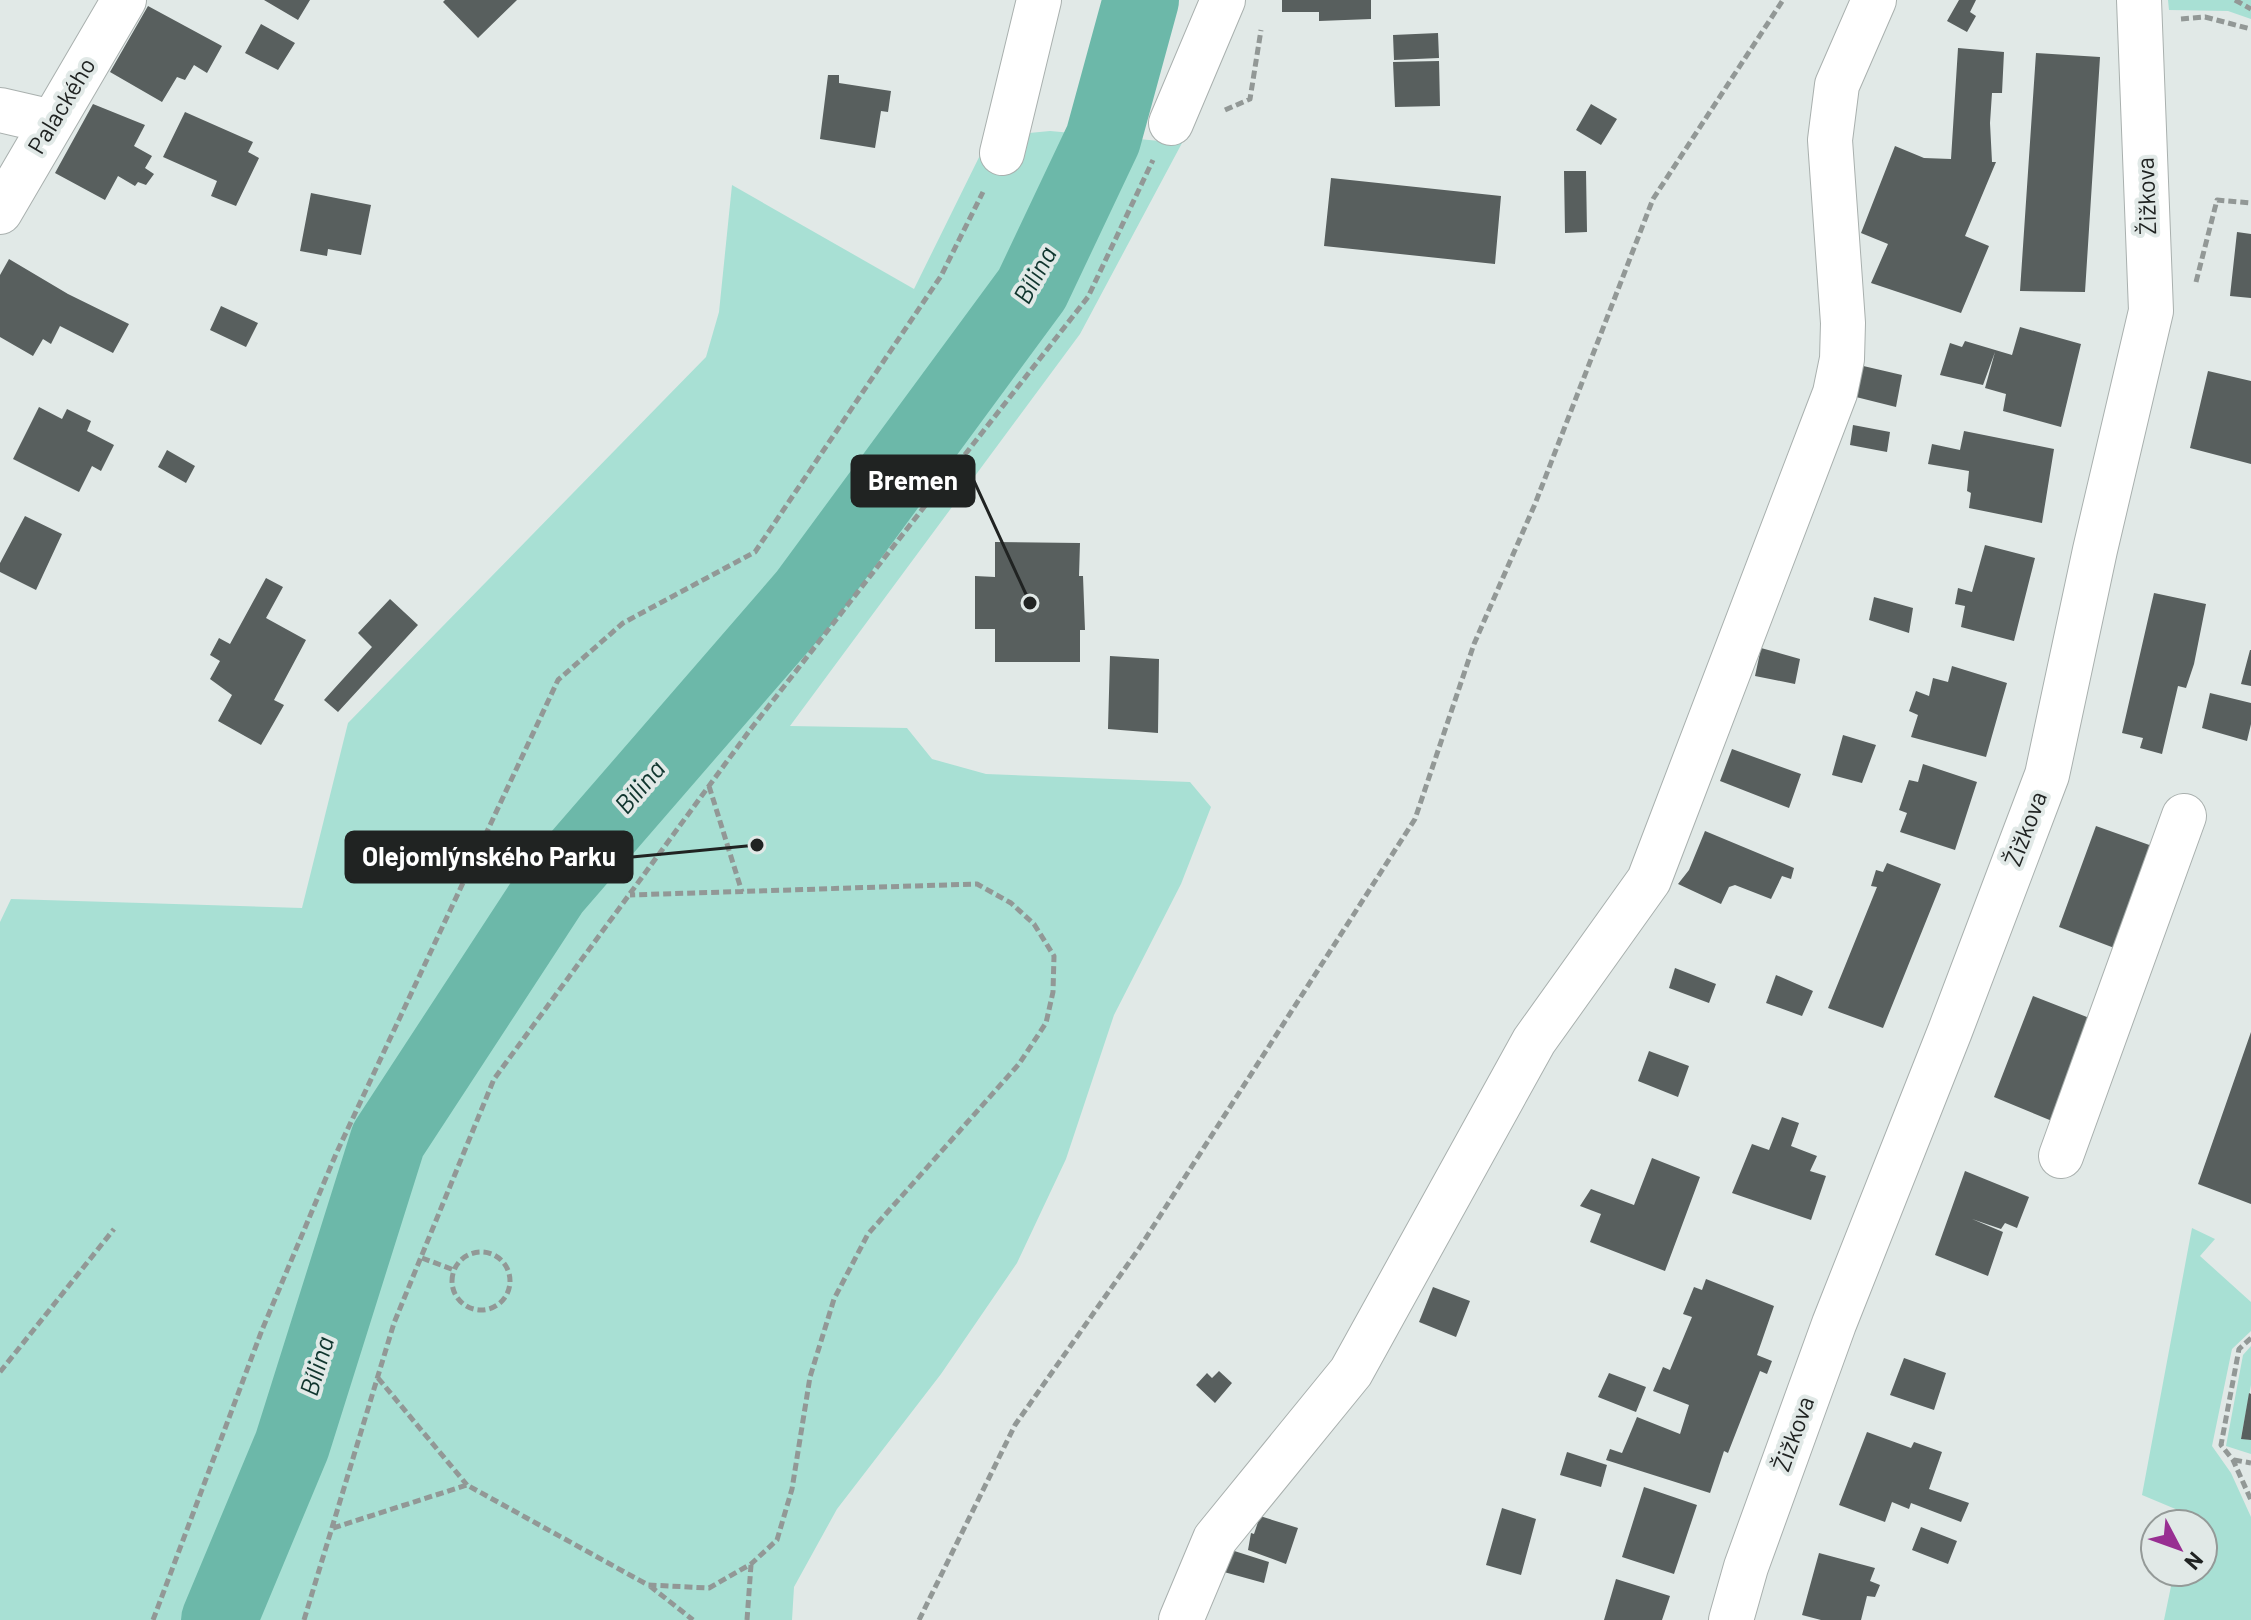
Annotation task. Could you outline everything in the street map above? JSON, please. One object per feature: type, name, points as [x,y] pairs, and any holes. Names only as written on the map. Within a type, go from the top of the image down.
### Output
[{"type":"street","name":"Palackého","points":[[0,212],[124,0]]},
{"type":"street","points":[[1002,153],[1039,0]]},
{"type":"street","points":[[1171,123],[1223,0]]},
{"type":"street","points":[[1181,1620],[1215,1539],[1351,1372],[1534,1041],[1649,880],[1835,393],[1842,359],[1843,323],[1830,140],[1837,85],[1874,0]]},
{"type":"street","name":"Žižkova","points":[[1731,1620],[1746,1567],[1834,1324],[2047,775],[2151,311],[2140,9]]},
{"type":"street","points":[[0,110],[52,122]]},
{"type":"street","points":[[2061,1156],[2184,816]]},
{"type":"path","points":[[919,1620],[1015,1425],[1140,1247],[1415,819],[1474,644],[1535,504],[1653,199],[1783,0]]},
{"type":"path","points":[[2235,0],[2251,9]]},
{"type":"path","points":[[2140,9],[2205,17],[2251,29]]},
{"type":"path","points":[[304,1620],[394,1323],[494,1079],[708,786],[1088,297],[1171,123]]},
{"type":"path","points":[[153,1620],[262,1330],[336,1154],[558,680],[623,623],[755,552],[941,276],[1002,153]]},
{"type":"path","points":[[2151,311],[2190,305],[2217,200],[2251,203]]},
{"type":"path","points":[[708,786],[742,892]]},
{"type":"path","points":[[630,895],[977,884],[1011,903],[1034,924],[1054,956],[1053,992],[1046,1023],[1019,1064],[868,1234],[834,1299],[810,1377],[792,1489],[777,1540],[751,1564],[709,1588],[648,1585]]},
{"type":"path","points":[[0,1372],[114,1229]]},
{"type":"path","points":[[480,1251],[496,1255],[508,1267],[511,1284],[505,1299],[491,1309],[474,1310],[460,1302],[452,1287],[454,1270],[464,1257],[480,1251]]},
{"type":"path","points":[[422,1258],[454,1270]]},
{"type":"path","points":[[2251,1338],[2239,1349],[2221,1445],[2233,1460],[2251,1500]]},
{"type":"path","points":[[378,1378],[467,1485],[648,1585],[693,1620]]},
{"type":"path","points":[[2233,1460],[2251,1463]]},
{"type":"path","points":[[332,1529],[467,1485]]},
{"type":"path","points":[[747,1620],[751,1564]]},
{"type":"green space","points":[[2168,0],[2251,0],[2251,19],[2228,11],[2169,10]]},
{"type":"green space","points":[[1050,131],[1182,143],[1080,334],[790,726],[907,728],[932,759],[986,774],[1190,782],[1211,807],[1181,884],[1114,1015],[1066,1159],[1017,1263],[941,1374],[837,1509],[794,1587],[792,1620],[0,1620],[0,922],[11,899],[302,908],[348,723],[706,357],[719,312],[732,185],[914,289],[989,137]]},
{"type":"green space","points":[[2192,1228],[2215,1239],[2200,1256],[2251,1302],[2251,1331],[2232,1349],[2212,1446],[2231,1473],[2251,1517],[2251,1620],[2164,1620],[2171,1588],[2219,1588],[2219,1508],[2173,1508],[2142,1495]]},
{"type":"green space","points":[[2251,1346],[2251,1385],[2241,1438],[2251,1440],[2251,1454],[2226,1446],[2243,1355]]},
{"type":"building","points":[[264,0],[310,0],[298,20]]},
{"type":"building","points":[[517,0],[478,38],[443,2]]},
{"type":"building","points":[[1282,0],[1371,0],[1371,19],[1319,21],[1319,12],[1282,12]]},
{"type":"building","points":[[1959,0],[1976,0],[1970,12],[1976,16],[1967,32],[1947,21]]},
{"type":"building","points":[[148,6],[222,46],[207,73],[194,65],[185,80],[177,77],[162,102],[110,72]]},
{"type":"building","points":[[261,24],[295,43],[278,70],[245,53]]},
{"type":"building","points":[[1438,33],[1439,58],[1394,60],[1393,35]]},
{"type":"building","points":[[1958,48],[2004,52],[2002,93],[1992,93],[1992,162],[1996,162],[1965,236],[1989,246],[1961,313],[1871,283],[1888,244],[1861,233],[1895,146],[1924,158],[1951,159]]},
{"type":"building","points":[[2036,53],[2100,57],[2085,292],[2020,291]]},
{"type":"building","points":[[1439,61],[1440,106],[1395,107],[1393,62]]},
{"type":"building","points":[[828,75],[839,75],[839,83],[891,91],[888,112],[881,111],[875,148],[820,139]]},
{"type":"building","points":[[93,104],[145,125],[134,146],[152,156],[145,168],[154,174],[146,185],[138,182],[135,186],[118,176],[105,200],[55,173]]},
{"type":"building","points":[[1591,104],[1617,119],[1601,145],[1576,130]]},
{"type":"building","points":[[185,112],[253,142],[248,152],[259,158],[236,206],[211,196],[217,181],[163,157]]},
{"type":"building","points":[[1564,171],[1586,171],[1587,232],[1565,233]]},
{"type":"building","points":[[1331,178],[1501,196],[1495,264],[1324,246]]},
{"type":"building","points":[[311,193],[371,205],[361,255],[328,249],[327,256],[300,251]]},
{"type":"building","points":[[2237,232],[2251,234],[2251,298],[2230,296]]},
{"type":"building","points":[[9,259],[68,294],[129,324],[113,353],[60,326],[51,344],[43,339],[33,356],[0,337],[0,275]]},
{"type":"building","points":[[221,306],[258,323],[246,347],[210,330]]},
{"type":"building","points":[[2020,327],[2081,344],[2061,427],[2003,411],[2006,394],[1985,388],[1995,352],[1983,385],[1940,375],[1950,343],[1962,347],[1965,341],[2012,355]]},
{"type":"building","points":[[1859,365],[1902,375],[1896,407],[1852,396]]},
{"type":"building","points":[[2208,371],[2251,381],[2251,464],[2190,448]]},
{"type":"building","points":[[39,407],[62,419],[67,409],[91,421],[87,431],[114,445],[101,471],[92,466],[79,492],[13,459]]},
{"type":"building","points":[[1853,425],[1890,432],[1887,452],[1850,445]]},
{"type":"building","points":[[1964,431],[2054,449],[2042,523],[1969,508],[1969,471],[1928,464],[1932,444],[1960,450]]},
{"type":"building","points":[[167,450],[195,466],[186,483],[158,467]]},
{"type":"building","points":[[25,516],[62,534],[36,590],[0,572],[0,563]]},
{"type":"building","points":[[995,542],[1080,543],[1079,576],[1083,576],[1085,630],[1080,630],[1080,662],[995,662],[995,629],[975,629],[975,576],[995,577]]},
{"type":"building","points":[[1985,545],[2035,558],[2014,641],[1961,627],[1965,606],[1955,604],[1958,588],[1972,592]]},
{"type":"building","points":[[266,578],[283,587],[266,618],[306,640],[274,700],[284,705],[261,745],[218,721],[232,695],[210,679],[220,661],[210,655],[219,638],[230,644]]},
{"type":"building","points":[[2154,593],[2206,604],[2194,664],[2186,688],[2178,686],[2162,754],[2140,748],[2143,738],[2122,733]]},
{"type":"building","points":[[1874,597],[1913,608],[1909,633],[1869,620]]},
{"type":"building","points":[[390,599],[418,625],[338,712],[324,700],[372,647],[358,633]]},
{"type":"building","points":[[1761,648],[1800,659],[1795,684],[1755,676]]},
{"type":"building","points":[[2251,650],[2251,686],[2241,684]]},
{"type":"building","points":[[1110,656],[1159,659],[1158,733],[1108,729]]},
{"type":"building","points":[[1952,666],[2007,683],[1986,757],[1911,737],[1918,715],[1909,711],[1916,691],[1929,696],[1933,678],[1948,682]]},
{"type":"building","points":[[2210,693],[2251,703],[2247,741],[2202,728]]},
{"type":"building","points":[[1843,735],[1876,745],[1862,783],[1832,775]]},
{"type":"building","points":[[1732,749],[1801,774],[1789,808],[1720,781]]},
{"type":"building","points":[[1923,764],[1977,782],[1955,850],[1900,832],[1907,813],[1899,810],[1909,780],[1918,782]]},
{"type":"building","points":[[2096,826],[2155,847],[2117,949],[2059,927]]},
{"type":"building","points":[[1705,831],[1794,868],[1791,879],[1782,876],[1771,899],[1735,885],[1729,887],[1721,904],[1678,884],[1689,870]]},
{"type":"building","points":[[1887,863],[1941,884],[1883,1028],[1828,1008],[1877,887],[1871,886],[1876,870],[1883,872]]},
{"type":"building","points":[[1675,968],[1716,984],[1709,1003],[1669,988]]},
{"type":"building","points":[[1776,975],[1813,991],[1802,1016],[1766,1003]]},
{"type":"building","points":[[2033,996],[2092,1019],[2052,1121],[1994,1097]]},
{"type":"building","points":[[2251,1032],[2251,1204],[2198,1184]]},
{"type":"building","points":[[1649,1051],[1689,1066],[1678,1097],[1638,1081]]},
{"type":"building","points":[[1782,1117],[1799,1123],[1791,1146],[1817,1156],[1810,1171],[1826,1176],[1811,1220],[1732,1193],[1752,1144],[1769,1150]]},
{"type":"building","points":[[1652,1158],[1700,1177],[1665,1271],[1590,1242],[1601,1214],[1580,1206],[1591,1189],[1634,1205]]},
{"type":"building","points":[[1965,1171],[2029,1197],[2017,1228],[2005,1223],[2001,1229],[1972,1219],[2003,1232],[1988,1276],[1935,1255]]},
{"type":"building","points":[[1706,1279],[1774,1306],[1757,1355],[1772,1361],[1767,1374],[1760,1371],[1728,1453],[1724,1451],[1710,1493],[1606,1460],[1610,1449],[1622,1453],[1637,1417],[1680,1434],[1689,1405],[1653,1391],[1663,1367],[1670,1370],[1692,1317],[1683,1314],[1694,1287],[1702,1290]]},
{"type":"building","points":[[1433,1287],[1470,1301],[1456,1337],[1419,1322]]},
{"type":"building","points":[[1904,1358],[1946,1373],[1934,1410],[1890,1395]]},
{"type":"building","points":[[1219,1371],[1232,1383],[1215,1403],[1196,1385],[1207,1373],[1212,1378]]},
{"type":"building","points":[[1609,1373],[1646,1387],[1636,1412],[1598,1397]]},
{"type":"building","points":[[2251,1394],[2251,1440],[2241,1439]]},
{"type":"building","points":[[1867,1432],[1911,1448],[1914,1442],[1942,1452],[1929,1489],[1969,1503],[1961,1522],[1911,1503],[1909,1509],[1892,1502],[1885,1522],[1839,1505]]},
{"type":"building","points":[[1567,1452],[1607,1465],[1601,1487],[1560,1475]]},
{"type":"building","points":[[1644,1487],[1697,1505],[1674,1574],[1622,1557]]},
{"type":"building","points":[[1502,1508],[1536,1519],[1521,1575],[1486,1565]]},
{"type":"building","points":[[1260,1516],[1298,1528],[1286,1564],[1248,1550],[1251,1533],[1254,1534]]},
{"type":"building","points":[[1921,1527],[1957,1541],[1948,1564],[1912,1550]]},
{"type":"building","points":[[1228,1549],[1269,1562],[1264,1583],[1224,1572]]},
{"type":"building","points":[[1819,1553],[1875,1568],[1870,1581],[1880,1585],[1875,1597],[1867,1596],[1861,1620],[1821,1620],[1802,1615]]},
{"type":"building","points":[[1616,1579],[1670,1596],[1662,1620],[1604,1620]]},
{"type":"waterway","name":"Bílina","points":[[219,1620],[292,1445],[388,1140],[552,889],[806,596],[1032,289],[1103,139],[1141,0]]},
{"type":"place","name":"Bremen","points":[[1030,603]]},
{"type":"place","name":"Olejomlýnského Parku","points":[[757,845]]}]
